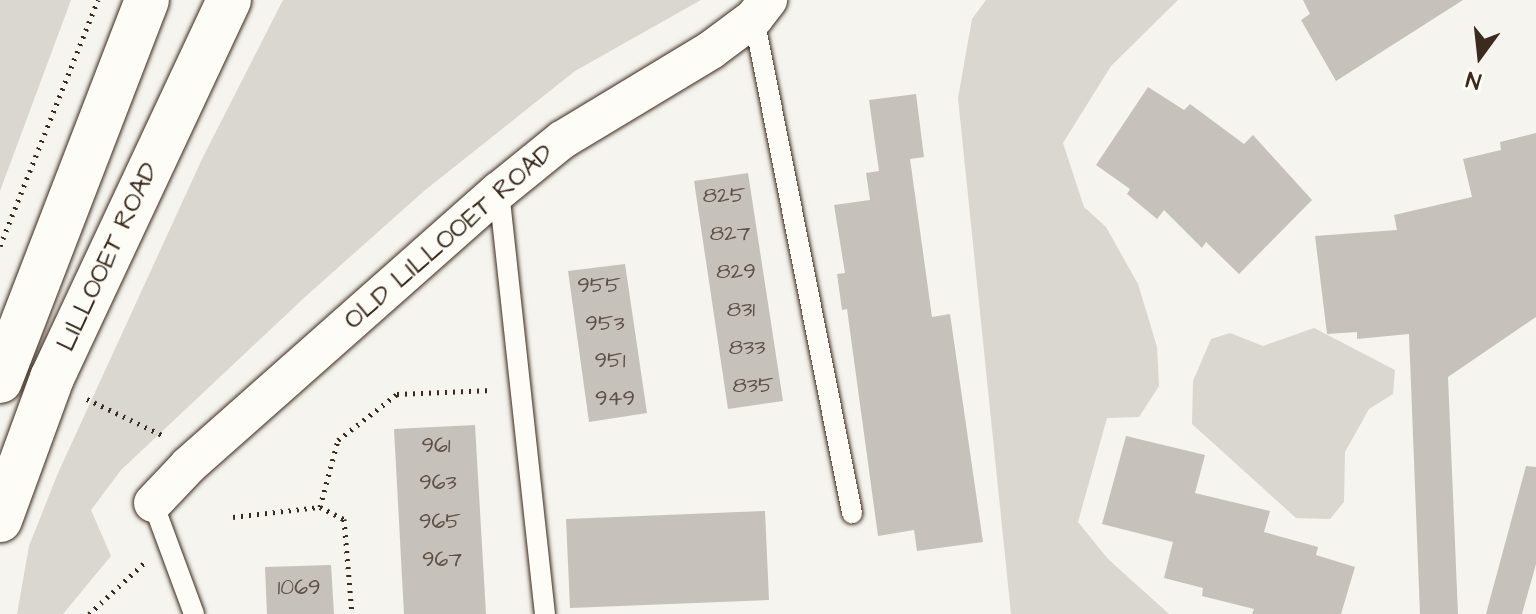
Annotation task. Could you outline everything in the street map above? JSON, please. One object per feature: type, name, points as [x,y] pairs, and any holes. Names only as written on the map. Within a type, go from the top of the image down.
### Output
[{"type":"street","name":"LILLOOET ROAD","points":[[0,381],[147,0]]},
{"type":"street","name":"LILLOOET ROAD","points":[[1,514],[52,378],[229,0]]},
{"type":"street","name":"OLD LILLOOET ROAD","points":[[153,503],[189,465],[499,191],[562,140],[761,9]]},
{"type":"lane","points":[[761,9],[852,513]]},
{"type":"lane","points":[[499,191],[545,614]]},
{"type":"lane","points":[[153,503],[194,614]]},
{"type":"path","points":[[0,246],[98,0]]},
{"type":"path","points":[[320,507],[338,440],[397,394],[521,388]]},
{"type":"path","points":[[86,398],[161,433],[189,465]]},
{"type":"path","points":[[233,517],[320,507],[344,519],[352,614]]},
{"type":"path","points":[[89,614],[168,541]]},
{"type":"shaded area","points":[[0,0],[71,0],[0,191]]},
{"type":"shaded area","points":[[283,0],[701,0],[575,71],[424,191],[305,297],[121,470],[91,510],[111,556],[63,614],[17,614],[29,546],[58,473],[203,157]]},
{"type":"shaded area","points":[[986,0],[1178,0],[1111,66],[1063,143],[1084,207],[1106,227],[1138,284],[1157,347],[1159,386],[1139,417],[1107,418],[1078,522],[1108,559],[1169,614],[1011,614],[958,98],[972,19]]},
{"type":"shaded area","points":[[1314,328],[1395,370],[1393,394],[1369,409],[1345,452],[1344,502],[1330,519],[1296,518],[1192,424],[1193,381],[1211,339],[1230,333],[1263,346]]},
{"type":"building","points":[[1303,0],[1463,0],[1336,81],[1301,20],[1310,14]]},
{"type":"building","points":[[1148,87],[1184,110],[1190,104],[1244,144],[1253,135],[1312,200],[1239,274],[1206,242],[1202,248],[1164,210],[1157,219],[1127,194],[1130,189],[1096,165]]},
{"type":"building","points":[[916,94],[924,157],[910,159],[932,317],[950,314],[983,542],[917,551],[914,530],[878,536],[847,309],[842,310],[837,274],[845,273],[834,205],[870,200],[866,173],[879,171],[869,100]]},
{"type":"building","points":[[1536,133],[1536,317],[1448,377],[1458,614],[1420,614],[1409,334],[1357,339],[1357,332],[1327,334],[1315,236],[1397,230],[1394,215],[1472,197],[1463,159],[1501,150],[1500,142]]},
{"type":"building","points":[[748,173],[783,401],[728,409],[694,181]]},
{"type":"building","points":[[625,264],[647,413],[589,422],[568,271]]},
{"type":"building","points":[[475,425],[486,614],[404,614],[394,429]]},
{"type":"building","points":[[1126,436],[1205,455],[1195,493],[1270,511],[1264,532],[1318,547],[1316,555],[1355,567],[1341,614],[1252,614],[1254,609],[1202,596],[1203,588],[1164,578],[1173,542],[1102,524]]},
{"type":"building","points":[[1526,466],[1536,467],[1536,564],[1522,614],[1486,614]]},
{"type":"building","points":[[765,511],[769,600],[570,608],[566,519]]},
{"type":"building","points":[[331,565],[334,614],[267,614],[265,567]]}]
